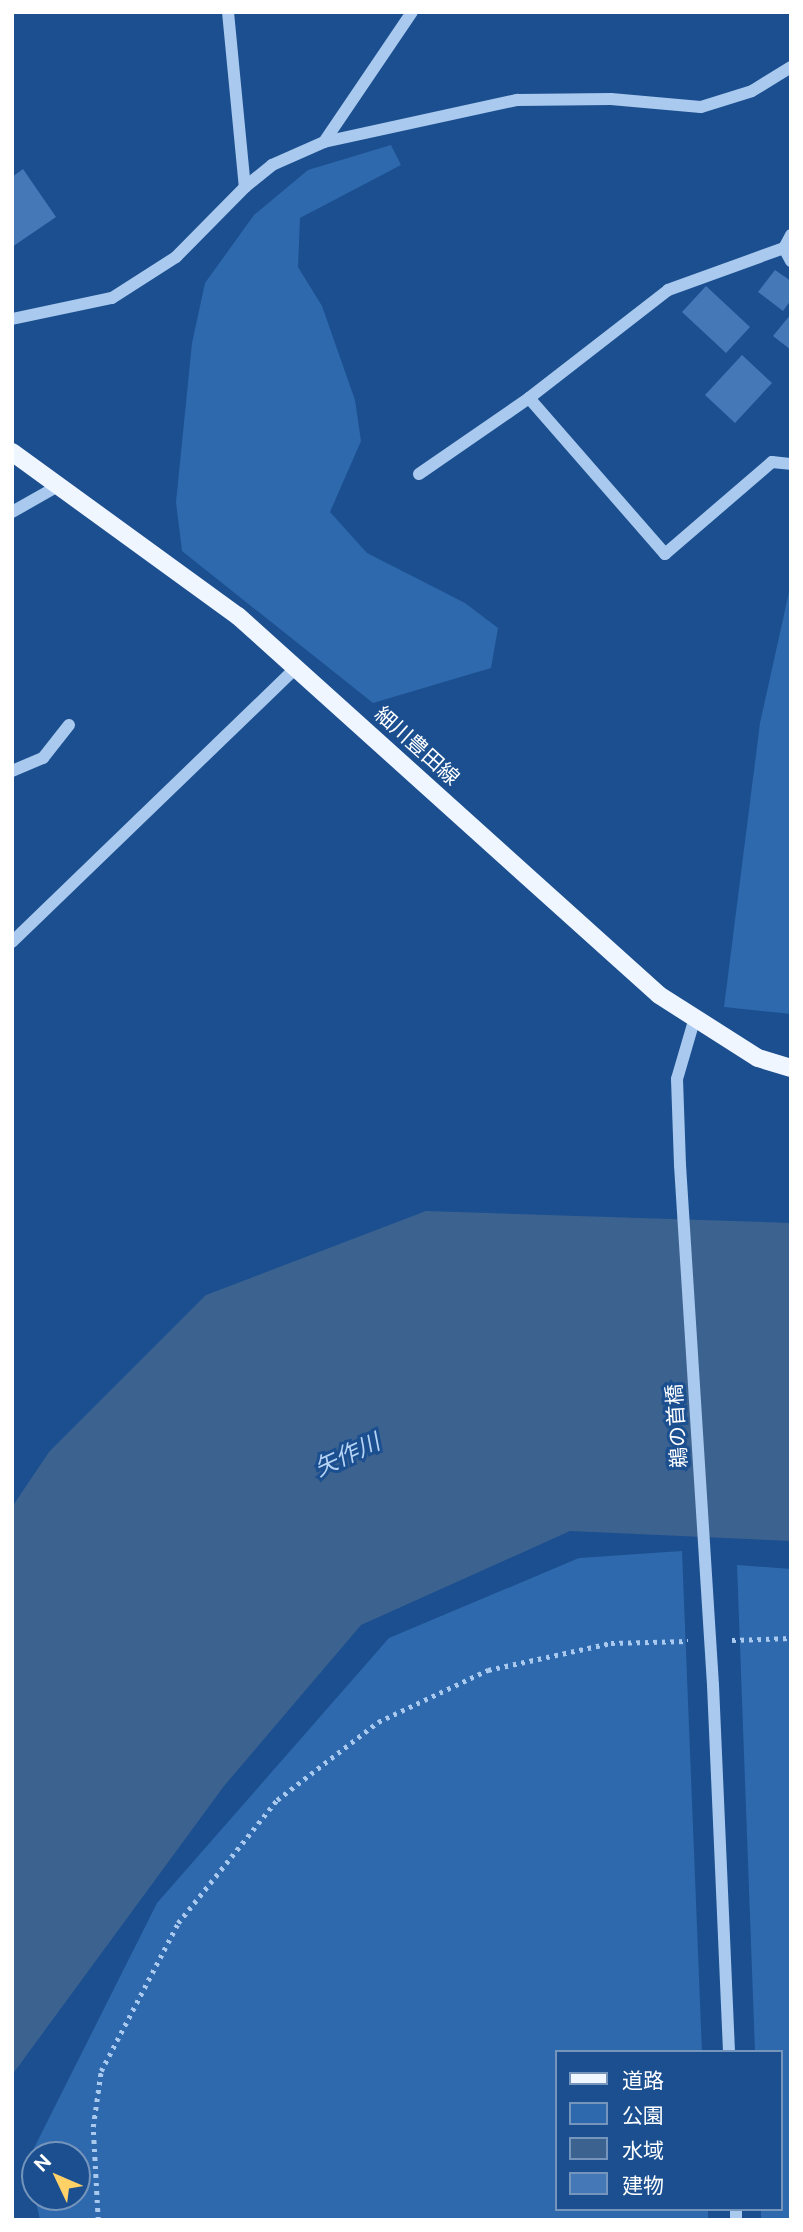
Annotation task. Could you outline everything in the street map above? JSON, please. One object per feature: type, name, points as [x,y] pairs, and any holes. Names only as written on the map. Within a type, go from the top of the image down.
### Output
[{"type":"main road","name":"細川豊田線","points":[[12,452],[238,616],[694,1021],[758,1058],[791,1068]]},
{"type":"street","points":[[228,12],[244,187]]},
{"type":"street","points":[[324,142],[412,12]]},
{"type":"street","points":[[12,320],[112,298],[176,257],[244,187],[272,165],[324,142],[517,100],[611,99],[701,107],[752,91],[791,67]]},
{"type":"street","points":[[419,474],[529,398],[668,290],[784,248],[791,235]]},
{"type":"street","points":[[784,248],[791,261]]},
{"type":"street","points":[[529,398],[665,554],[772,462],[791,464]]},
{"type":"street","points":[[12,512],[58,486]]},
{"type":"street","points":[[12,942],[296,668]]},
{"type":"street","points":[[12,771],[43,758],[69,725]]},
{"type":"street","name":"鵜の首橋","points":[[694,1021],[677,1079],[680,1165],[713,1685],[729,2050]]},
{"type":"path","points":[[718,1640],[791,1638]]},
{"type":"path","points":[[98,2220],[93,2127],[101,2071],[178,1923],[277,1800],[377,1722],[488,1671],[611,1643],[691,1641]]},
{"type":"green space","points":[[391,145],[401,165],[300,218],[298,267],[322,306],[355,400],[361,441],[330,512],[367,553],[465,603],[498,628],[491,668],[373,703],[182,551],[176,502],[192,343],[205,283],[254,215],[308,170]]},
{"type":"green space","points":[[791,583],[791,1014],[724,1007],[760,723]]},
{"type":"green space","points":[[682,1551],[702,2050],[554,2050],[554,2211],[708,2211],[708,2220],[40,2220],[38,2211],[91,2211],[91,2141],[38,2141],[157,1903],[389,1638],[579,1558]]},
{"type":"green space","points":[[737,1565],[791,1569],[791,2220],[761,2220],[761,2211],[782,2211],[782,2050],[755,2050]]},
{"type":"water","name":"矢作川","points":[[426,1211],[791,1223],[791,1541],[570,1531],[361,1625],[224,1786],[12,2075],[12,1507],[49,1452],[206,1295]]},
{"type":"building","points":[[23,169],[56,217],[12,247],[12,177]]},
{"type":"building","points":[[775,270],[791,281],[791,300],[783,311],[758,292]]},
{"type":"building","points":[[706,286],[750,327],[726,353],[682,312]]},
{"type":"building","points":[[791,314],[791,350],[773,336]]},
{"type":"building","points":[[742,355],[772,383],[735,423],[705,395]]}]
